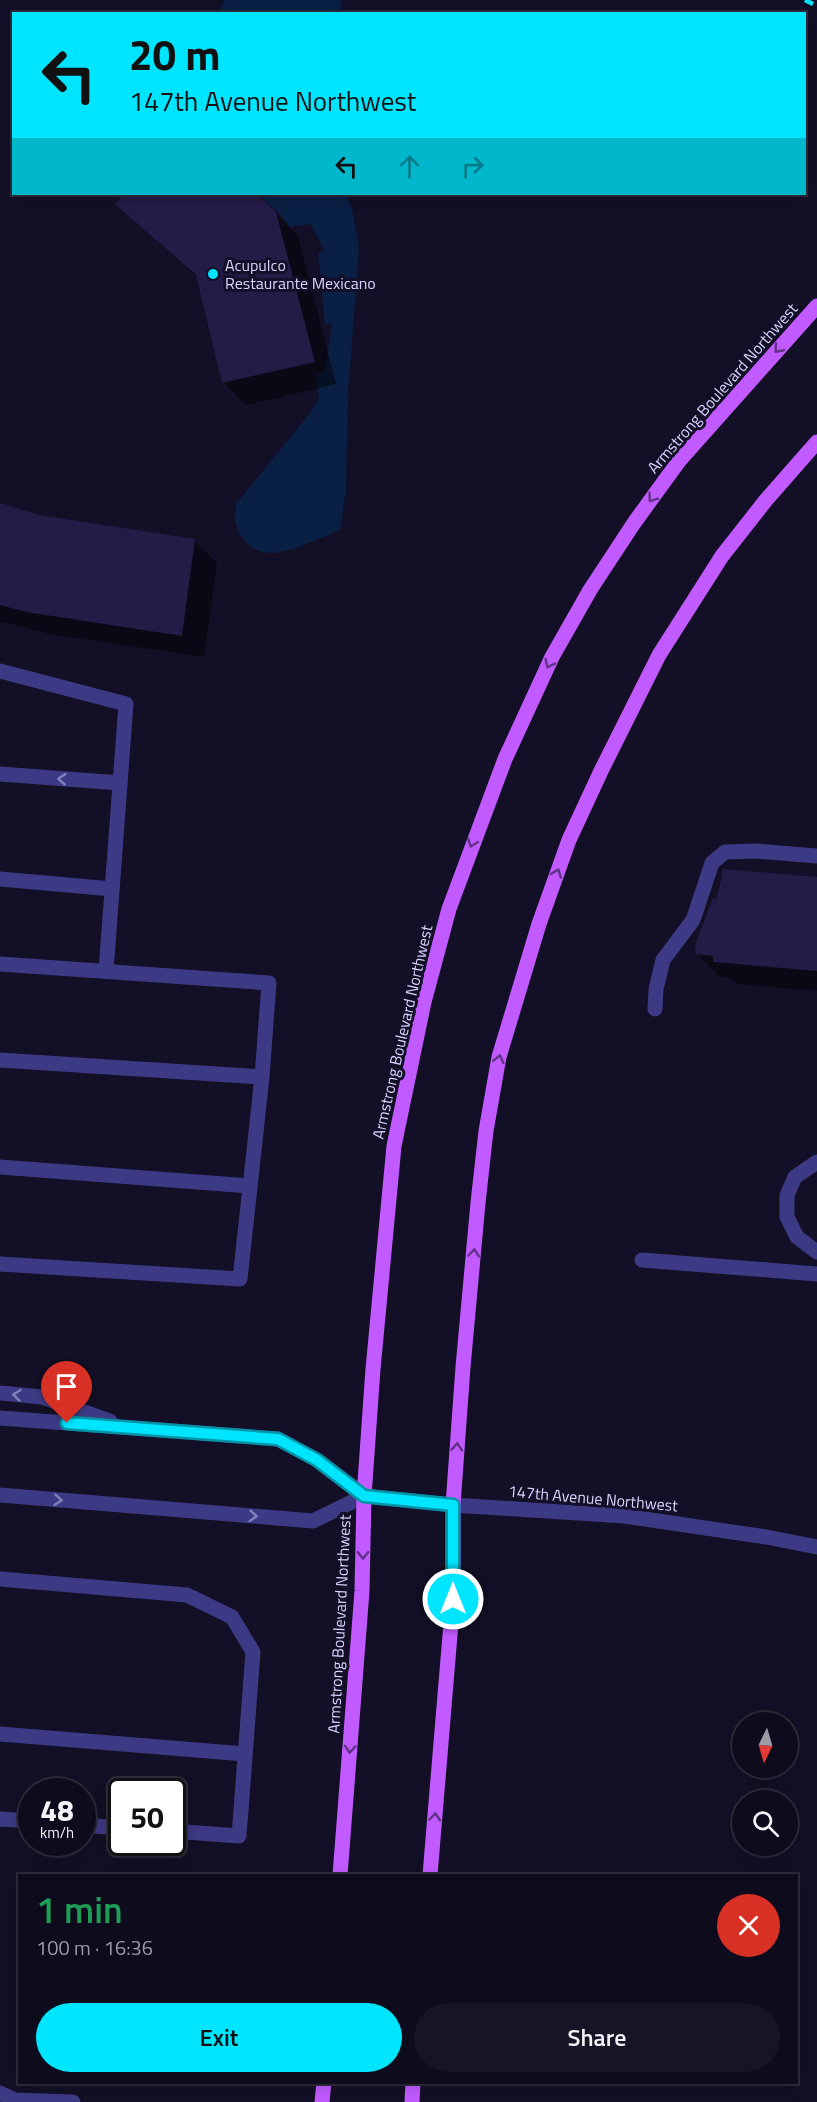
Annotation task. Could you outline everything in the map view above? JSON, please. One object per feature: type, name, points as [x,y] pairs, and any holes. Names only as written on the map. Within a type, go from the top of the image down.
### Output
[{"type":"main road","name":"Armstrong Boulevard Northwest","points":[[340,1874],[362,1591],[364,1496],[394,1146],[424,1002],[449,909],[505,759],[552,657],[590,590],[633,523],[679,461],[817,306]]},
{"type":"main road","points":[[430,1874],[453,1599],[453,1505],[463,1367],[486,1131],[499,1057],[539,924],[569,840],[659,655],[722,556],[766,500],[817,442]]},
{"type":"main road","points":[[322,2102],[324,2084]]},
{"type":"main road","points":[[412,2102],[413,2084]]},
{"type":"street","points":[[0,671],[126,704],[106,971]]},
{"type":"street","points":[[0,774],[120,783]]},
{"type":"street","points":[[656,1009],[656,989],[663,960],[693,920],[712,863],[725,852],[756,851],[817,856]]},
{"type":"street","points":[[0,879],[112,889]]},
{"type":"street","points":[[0,964],[269,982],[262,1077],[240,1279],[0,1264]]},
{"type":"street","points":[[0,1060],[262,1077]]},
{"type":"street","points":[[817,1162],[795,1177],[787,1195],[787,1217],[797,1237],[817,1252]]},
{"type":"street","points":[[0,1167],[250,1186]]},
{"type":"street","points":[[642,1260],[817,1274]]},
{"type":"street","points":[[0,1393],[42,1397],[133,1428]]},
{"type":"street","points":[[0,1418],[278,1439],[317,1460],[364,1496],[313,1521],[0,1495]]},
{"type":"street","name":"147th Avenue Northwest","points":[[364,1496],[453,1505],[624,1516],[817,1547]]},
{"type":"street","points":[[0,1579],[187,1595],[232,1617],[253,1652],[239,1836],[186,1832]]},
{"type":"street","points":[[0,1734],[245,1754]]},
{"type":"street","points":[[0,1819],[18,1820]]},
{"type":"street","points":[[0,2093],[15,2100],[73,2102]]},
{"type":"water","points":[[225,0],[342,0],[341,12],[219,12]]},
{"type":"water","points":[[264,195],[346,195],[352,208],[359,249],[348,395],[346,491],[340,530],[298,547],[273,553],[259,551],[247,544],[236,526],[236,504],[310,413],[319,398],[316,374],[325,370],[332,323],[325,325],[318,254],[324,250],[311,224],[290,227],[280,214],[262,198]]},
{"type":"building","points":[[124,195],[257,195],[276,212],[315,362],[222,383],[196,275],[115,204]]},
{"type":"building","points":[[0,503],[39,515],[195,539],[182,636],[26,612],[0,605]]},
{"type":"building","points":[[722,869],[817,877],[817,971],[713,962],[713,956],[695,954],[696,942],[713,898],[716,900]]},
{"type":"railway","points":[[805,0],[817,6]]},
{"type":"place","name":"Acupulco Restaurante Mexicano","points":[[213,274]]},
{"type":"route","points":[[67,1423],[278,1439],[317,1460],[364,1496],[453,1505],[453,1599]]}]
